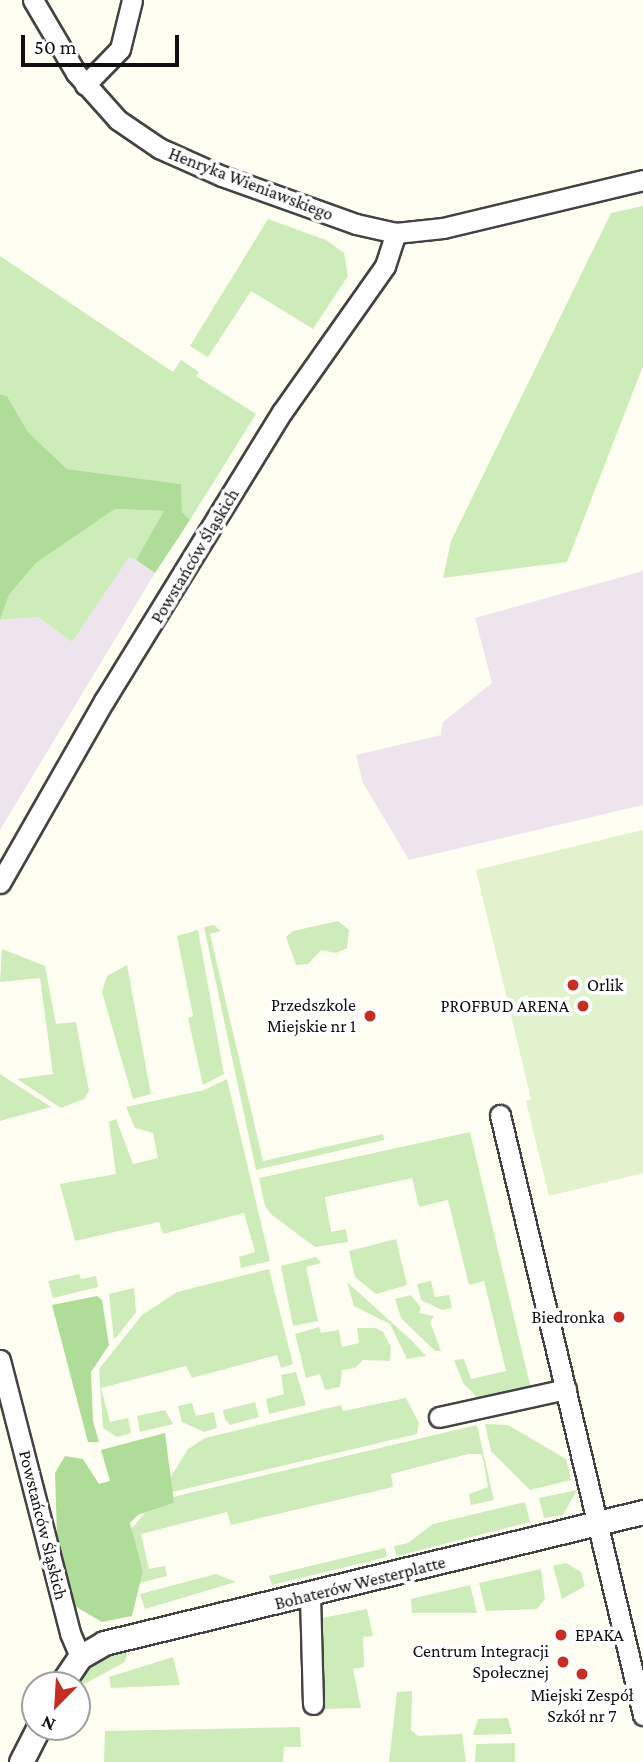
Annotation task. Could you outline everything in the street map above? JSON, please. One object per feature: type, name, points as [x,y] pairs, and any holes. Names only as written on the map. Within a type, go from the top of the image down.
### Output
[{"type":"street","name":"Henryka Wieniawskiego","points":[[33,0],[85,85],[118,120],[159,148],[288,202],[396,233],[443,228],[643,180]]},
{"type":"street","points":[[85,85],[120,48],[132,0]]},
{"type":"street","name":"Powstańców Śląskich","points":[[0,883],[104,701],[282,412],[385,266],[396,233]]},
{"type":"street","points":[[500,1115],[643,1716]]},
{"type":"street","name":"Powstańców Śląskich","points":[[0,1360],[69,1633],[80,1657]]},
{"type":"street","points":[[439,1418],[566,1389]]},
{"type":"street","name":"Bohaterów Westerplatte","points":[[80,1657],[104,1643],[310,1596],[643,1512]]},
{"type":"street","points":[[310,1596],[313,1704]]},
{"type":"street","points":[[70,1671],[80,1657]]},
{"type":"street","points":[[21,1762],[32,1741]]},
{"type":"shaded area","points":[[129,556],[155,573],[0,830],[0,620],[38,617],[72,642]]},
{"type":"shaded area","points":[[643,571],[643,805],[409,860],[363,783],[356,755],[441,735],[443,722],[492,683],[475,618]]},
{"type":"green space","points":[[643,206],[643,366],[567,562],[443,578],[451,541],[611,213]]},
{"type":"green space","points":[[268,219],[326,240],[344,253],[348,276],[313,329],[251,291],[208,357],[190,346]]},
{"type":"green space","points":[[0,256],[173,372],[181,360],[199,372],[196,376],[256,414],[190,520],[182,512],[180,484],[67,469],[28,432],[7,396],[0,394]]},
{"type":"green space","points":[[0,394],[7,396],[28,432],[67,469],[181,484],[182,512],[190,520],[155,573],[136,560],[164,511],[115,509],[36,563],[9,595],[0,620]]},
{"type":"green space","points":[[115,509],[165,511],[136,560],[129,557],[72,642],[38,617],[0,620],[9,595],[36,563]]},
{"type":"green space","name":"Orlik","points":[[643,830],[643,1173],[549,1196],[526,1101],[531,1099],[476,870]]},
{"type":"green space","points":[[338,921],[349,930],[347,948],[336,953],[321,950],[308,964],[296,965],[286,937],[293,931]]},
{"type":"green space","points":[[214,925],[221,931],[210,934],[263,1161],[383,1134],[384,1140],[256,1170],[204,927]]},
{"type":"green space","points":[[198,930],[224,1074],[203,1085],[188,1018],[193,1016],[177,936]]},
{"type":"green space","points":[[2,949],[45,966],[56,1024],[76,1022],[89,1091],[84,1099],[61,1108],[17,1079],[53,1074],[40,978],[0,982]]},
{"type":"green space","points":[[127,965],[151,1094],[133,1099],[102,992],[107,976]]},
{"type":"green space","points":[[0,1074],[51,1107],[0,1121]]},
{"type":"green space","points":[[227,1079],[270,1261],[241,1268],[239,1257],[255,1252],[244,1213],[163,1234],[159,1222],[75,1241],[60,1184],[116,1174],[109,1122],[116,1119],[133,1164],[158,1158],[153,1133],[135,1128],[126,1107],[204,1090]]},
{"type":"green space","points":[[470,1132],[531,1389],[494,1398],[477,1397],[463,1383],[454,1360],[464,1359],[471,1379],[506,1371],[484,1281],[469,1285],[448,1200],[419,1207],[412,1178],[325,1197],[331,1232],[346,1229],[348,1242],[315,1247],[272,1215],[265,1206],[259,1178]]},
{"type":"green space","points":[[396,1239],[407,1285],[376,1294],[355,1277],[349,1251]]},
{"type":"green space","points":[[316,1257],[321,1263],[306,1267],[318,1321],[293,1326],[281,1266]]},
{"type":"green space","points":[[269,1269],[293,1364],[281,1368],[277,1355],[192,1378],[186,1366],[101,1388],[110,1422],[128,1418],[131,1433],[117,1437],[103,1428],[99,1369],[142,1315],[177,1292]]},
{"type":"green space","points":[[79,1274],[81,1279],[96,1276],[98,1287],[53,1298],[48,1281]]},
{"type":"green space","points":[[431,1281],[435,1297],[449,1295],[452,1308],[442,1310],[421,1300],[417,1284]]},
{"type":"green space","points":[[347,1282],[426,1356],[407,1359],[390,1324],[354,1306]]},
{"type":"green space","points":[[134,1288],[136,1312],[114,1340],[109,1294]]},
{"type":"green space","points":[[411,1295],[421,1308],[419,1313],[434,1316],[430,1322],[441,1351],[435,1351],[401,1318],[395,1299]]},
{"type":"green space","points":[[97,1296],[102,1300],[109,1345],[91,1372],[93,1421],[99,1442],[88,1442],[52,1305]]},
{"type":"green space","points":[[319,1327],[321,1333],[339,1330],[342,1347],[359,1343],[357,1328],[376,1328],[383,1332],[391,1347],[390,1361],[363,1360],[355,1368],[342,1370],[340,1387],[325,1390],[320,1374],[306,1378],[295,1334]]},
{"type":"green space","points":[[296,1372],[306,1405],[269,1414],[266,1399],[284,1394],[281,1375]]},
{"type":"green space","points":[[406,1398],[419,1423],[417,1434],[172,1492],[170,1478],[188,1449],[205,1438],[341,1405],[343,1411]]},
{"type":"green space","points":[[255,1402],[259,1417],[230,1425],[225,1419],[223,1410]]},
{"type":"green space","points":[[192,1403],[196,1416],[214,1412],[217,1428],[204,1432],[182,1422],[178,1406]]},
{"type":"green space","points":[[165,1410],[173,1424],[140,1432],[137,1416]]},
{"type":"green space","points":[[485,1424],[508,1425],[566,1459],[571,1480],[530,1490],[491,1451]]},
{"type":"green space","points":[[477,1425],[494,1500],[471,1505],[469,1494],[488,1487],[482,1454],[468,1454],[391,1474],[393,1487],[231,1525],[227,1512],[141,1534],[149,1569],[165,1566],[167,1576],[140,1583],[143,1571],[131,1529],[145,1513],[174,1503],[173,1497]]},
{"type":"green space","points":[[165,1433],[174,1503],[138,1515],[130,1523],[143,1571],[132,1616],[102,1622],[73,1605],[57,1535],[55,1473],[65,1456],[83,1459],[99,1484],[110,1481],[101,1450]]},
{"type":"green space","points":[[577,1490],[563,1515],[544,1518],[539,1498]]},
{"type":"green space","points":[[525,1502],[530,1522],[397,1556],[395,1551],[394,1546],[408,1543],[433,1524]]},
{"type":"green space","points":[[385,1548],[387,1557],[272,1585],[269,1576]]},
{"type":"green space","points":[[566,1563],[581,1572],[585,1586],[562,1599],[553,1566]]},
{"type":"green space","points":[[541,1569],[545,1599],[537,1609],[486,1611],[479,1583]]},
{"type":"green space","points":[[216,1574],[236,1582],[145,1609],[140,1594]]},
{"type":"green space","points":[[470,1585],[477,1613],[412,1613],[411,1599]]},
{"type":"green space","points":[[367,1609],[373,1636],[363,1637],[364,1667],[353,1669],[361,1708],[324,1709],[322,1618]]},
{"type":"green space","points":[[128,1650],[125,1662],[91,1680],[91,1671],[86,1671],[99,1659]]},
{"type":"green space","points":[[173,1657],[180,1685],[111,1688],[109,1677]]},
{"type":"green space","points":[[412,1691],[411,1730],[418,1736],[462,1734],[466,1762],[389,1762],[397,1692]]},
{"type":"green space","points":[[508,1718],[512,1734],[473,1735],[478,1719]]},
{"type":"green space","points":[[300,1727],[301,1747],[284,1747],[283,1762],[104,1762],[105,1731]]},
{"type":"green space","points":[[515,1743],[515,1762],[475,1762],[476,1744]]},
{"type":"place","name":"Orlik","points":[[573,985]]},
{"type":"place","name":"PROFBUD ARENA","points":[[583,1006]]},
{"type":"place","name":"Przedszkole Miejskie nr 1","points":[[370,1016]]},
{"type":"place","name":"Biedronka","points":[[619,1317]]},
{"type":"place","name":"EPAKA","points":[[561,1635]]},
{"type":"place","name":"Centrum Integracji Społecznej","points":[[563,1662]]},
{"type":"place","name":"Miejski Zespół Szkół nr 7","points":[[582,1674]]}]
